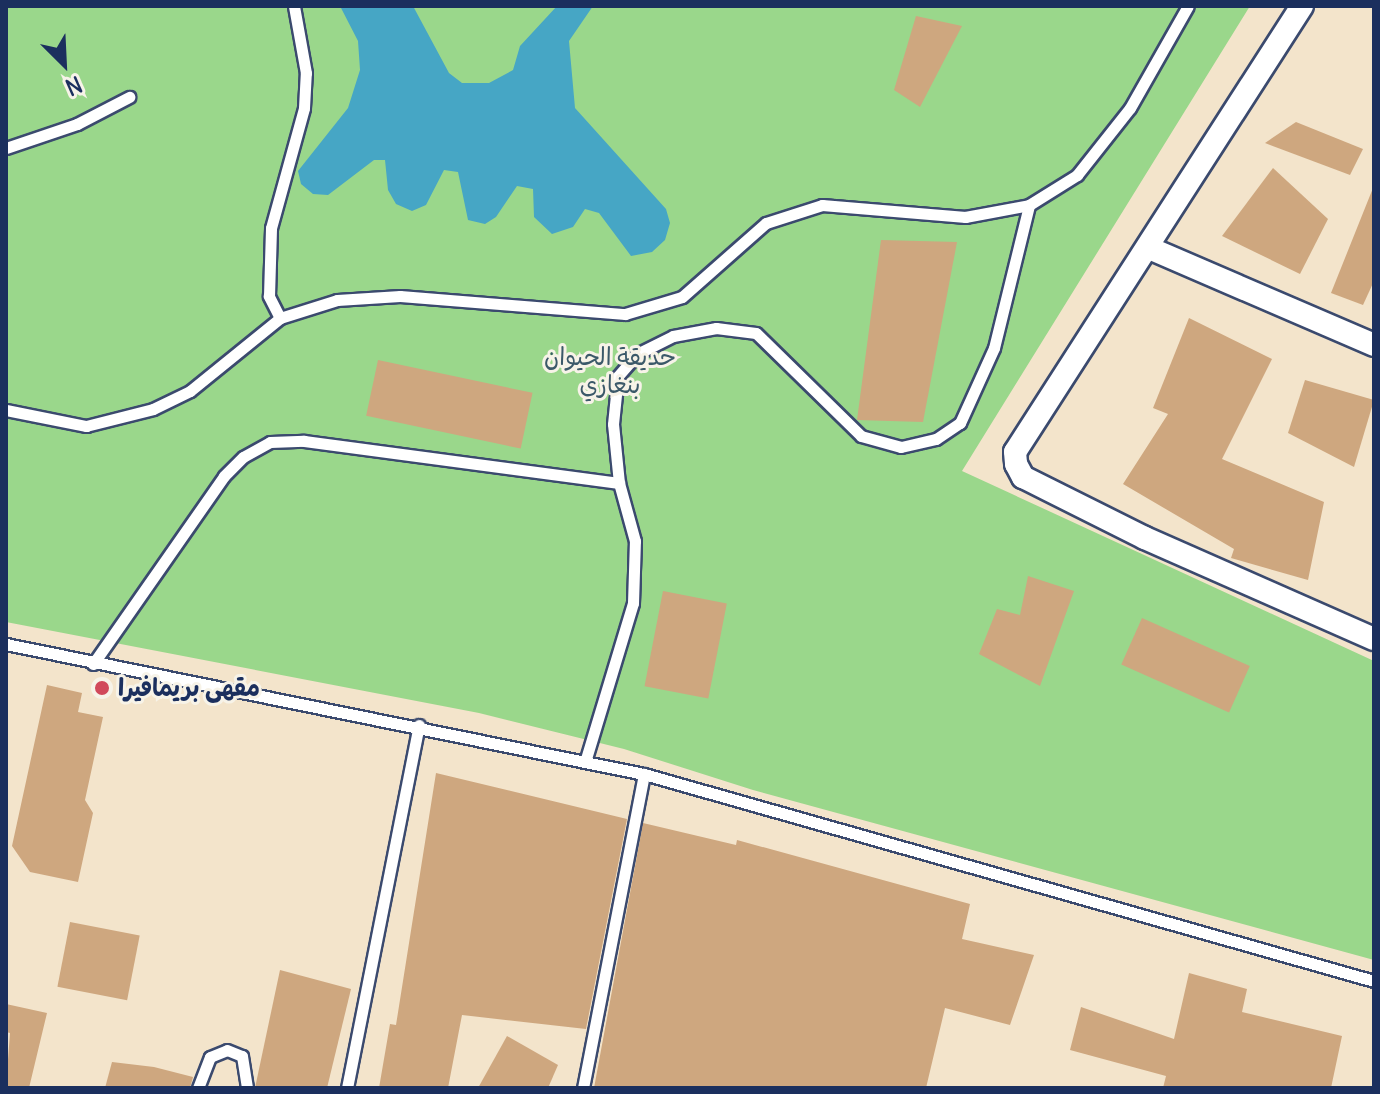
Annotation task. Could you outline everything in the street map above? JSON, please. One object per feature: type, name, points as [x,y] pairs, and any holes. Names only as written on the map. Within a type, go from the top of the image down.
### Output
[{"type":"street","points":[[1302,6],[1015,452],[1023,477],[1145,538],[1374,639]]},
{"type":"street","points":[[1149,248],[1374,345]]},
{"type":"lane","points":[[280,318],[269,296],[271,228],[304,108],[306,73],[294,6]]},
{"type":"lane","points":[[6,410],[86,426],[153,409],[190,391],[280,318],[337,300],[400,296],[625,314],[682,297],[766,223],[822,205],[965,217],[1029,205],[1077,175],[1130,108],[1188,6]]},
{"type":"lane","points":[[6,148],[77,124],[129,97]]},
{"type":"lane","points":[[585,762],[633,603],[635,541],[619,483],[613,424],[618,376],[637,354],[673,336],[716,328],[756,333],[861,436],[901,447],[936,439],[960,423],[994,348],[1029,205]]},
{"type":"lane","points":[[93,664],[224,476],[243,457],[270,442],[304,441],[619,483]]},
{"type":"lane","points":[[6,644],[93,664],[419,725],[644,774],[1374,981]]},
{"type":"lane","points":[[347,1088],[419,725]]},
{"type":"lane","points":[[583,1088],[644,774]]},
{"type":"lane","points":[[198,1088],[210,1057],[227,1050],[242,1056],[247,1088]]},
{"type":"green space","name":"حديقة الحيوان بنغازي","points":[[6,6],[1250,6],[962,471],[1374,661],[1374,960],[753,790],[624,749],[479,713],[6,622]]},
{"type":"water","points":[[340,6],[413,6],[449,73],[462,83],[489,83],[513,70],[520,46],[557,6],[593,6],[569,41],[575,108],[666,209],[670,223],[665,240],[652,252],[631,256],[599,213],[585,209],[573,227],[552,234],[534,217],[533,189],[517,186],[496,217],[485,224],[468,220],[458,172],[444,170],[426,205],[412,211],[396,204],[388,190],[385,160],[374,160],[328,195],[313,194],[301,184],[298,171],[348,108],[360,70],[358,41]]},
{"type":"building","points":[[916,16],[962,26],[920,107],[894,90]]},
{"type":"building","points":[[1296,122],[1363,149],[1350,175],[1265,143]]},
{"type":"building","points":[[1273,168],[1328,219],[1300,274],[1222,236]]},
{"type":"building","points":[[1373,188],[1374,281],[1363,305],[1331,293]]},
{"type":"building","points":[[881,240],[957,242],[923,422],[857,420]]},
{"type":"building","points":[[1189,318],[1272,359],[1222,459],[1324,502],[1308,580],[1231,558],[1234,549],[1123,484],[1168,414],[1153,408]]},
{"type":"building","points":[[378,360],[533,393],[521,449],[366,416]]},
{"type":"building","points":[[1305,380],[1374,400],[1354,467],[1288,433]]},
{"type":"building","points":[[1028,576],[1074,591],[1040,686],[979,654],[997,609],[1020,615]]},
{"type":"building","points":[[663,591],[727,603],[708,699],[644,686]]},
{"type":"building","points":[[1142,618],[1250,666],[1229,713],[1121,665]]},
{"type":"building","points":[[47,685],[82,693],[78,712],[103,717],[85,800],[93,813],[78,882],[30,872],[12,846]]},
{"type":"building","points":[[436,773],[627,819],[586,1029],[462,1015],[448,1088],[379,1088],[390,1024],[396,1025]]},
{"type":"building","points":[[643,823],[736,845],[737,840],[970,904],[962,939],[1034,955],[1010,1025],[945,1008],[926,1088],[594,1088]]},
{"type":"building","points":[[70,922],[140,936],[127,1000],[57,987]]},
{"type":"building","points":[[280,970],[351,989],[327,1088],[255,1088]]},
{"type":"building","points":[[1189,973],[1247,989],[1242,1012],[1342,1036],[1331,1088],[1163,1088],[1166,1076],[1070,1050],[1081,1007],[1174,1039]]},
{"type":"building","points":[[6,1004],[47,1013],[29,1088],[6,1086],[10,1033],[6,1032]]},
{"type":"building","points":[[507,1036],[558,1065],[548,1088],[478,1088]]},
{"type":"building","points":[[112,1062],[154,1067],[193,1077],[190,1088],[105,1088]]},
{"type":"place","name":"مقهى بريمافيرا","points":[[102,688]]}]
